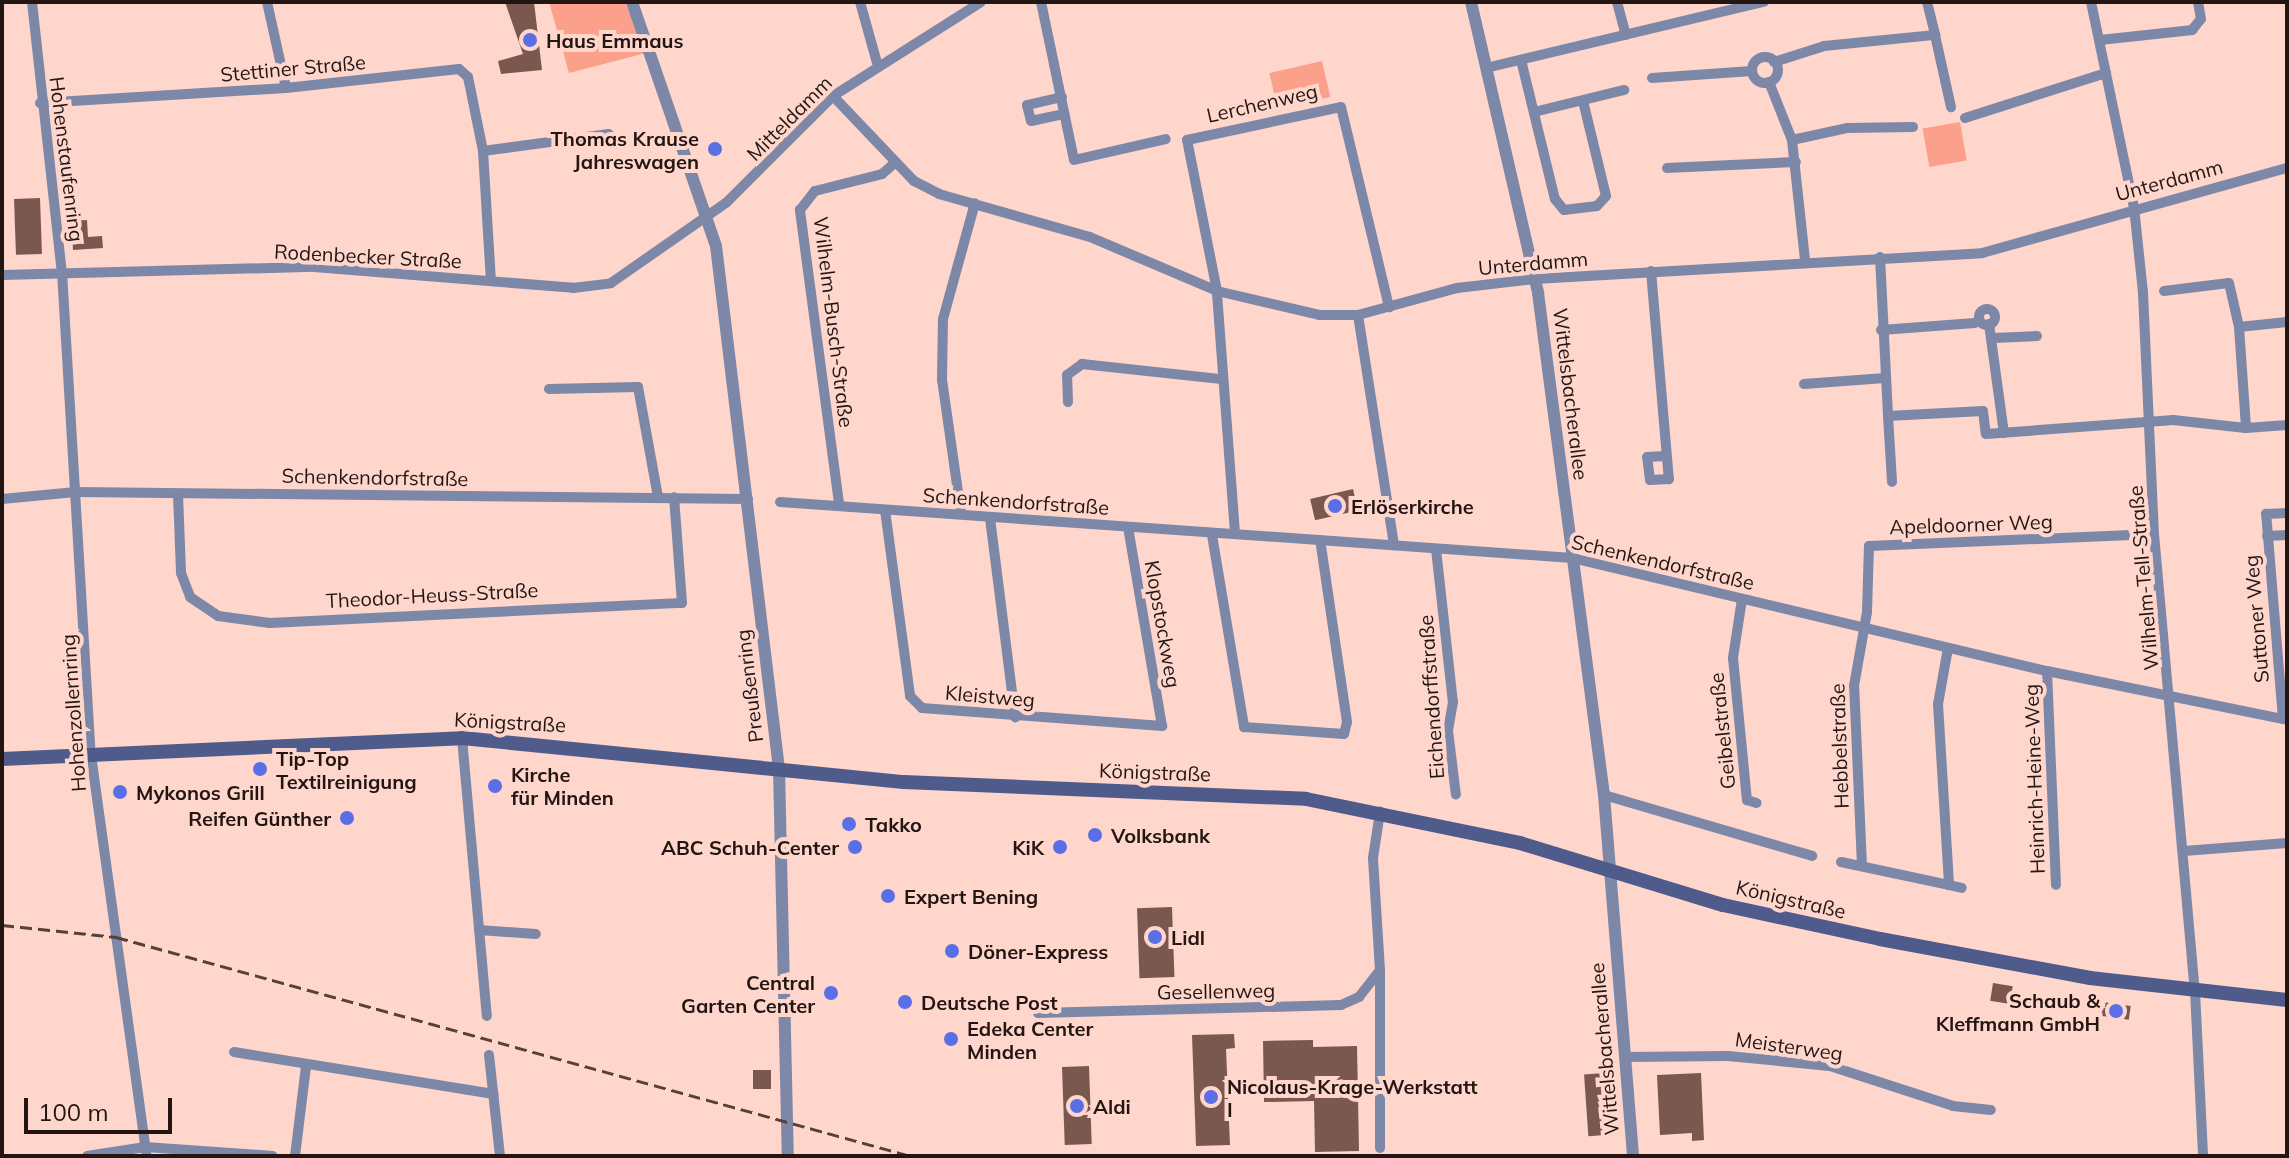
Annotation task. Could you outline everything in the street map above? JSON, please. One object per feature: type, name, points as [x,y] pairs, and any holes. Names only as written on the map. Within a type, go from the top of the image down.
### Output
[{"type":"main road","name":"Königstraße","points":[[2,759],[462,738],[904,782],[1306,799],[1380,812],[1610,869],[1781,919],[2061,973],[2287,1000]]},
{"type":"street","name":"Hohenstaufenring","points":[[32,2],[40,103],[62,272]]},
{"type":"street","points":[[267,2],[286,88]]},
{"type":"street","name":"Preußenring","points":[[632,2],[709,214],[748,499],[779,769],[788,1156]]},
{"type":"street","points":[[860,2],[877,63]]},
{"type":"street","name":"Mitteldamm","points":[[709,214],[795,140],[833,96],[877,63],[981,2]]},
{"type":"street","points":[[1041,2],[1074,160],[1166,139]]},
{"type":"street","name":"Wittelsbacherallee","points":[[1471,2],[1535,279],[1604,795],[1633,1156]]},
{"type":"street","points":[[1617,2],[1626,35]]},
{"type":"street","points":[[1486,68],[1764,2]]},
{"type":"street","points":[[1927,2],[1951,107]]},
{"type":"street","name":"Wilhelm-Tell-Straße","points":[[2091,2],[2134,207],[2151,422],[2154,534],[2171,695],[2195,991],[2203,1156]]},
{"type":"street","points":[[2100,40],[2192,30],[2201,19],[2198,2]]},
{"type":"street","points":[[1752,71],[1759,58],[1774,62],[1824,46],[1935,35]]},
{"type":"street","points":[[1521,60],[1558,205],[1564,210],[1597,206],[1606,196],[1583,101]]},
{"type":"street","points":[[1769,82],[1777,71],[1774,62]]},
{"type":"street","name":"Stettiner Straße","points":[[40,103],[286,88],[459,69],[468,77],[483,151],[491,281]]},
{"type":"street","points":[[1652,78],[1752,71]]},
{"type":"street","points":[[1752,71],[1758,81],[1769,82]]},
{"type":"street","points":[[1965,118],[2106,73]]},
{"type":"street","points":[[1769,82],[1792,140],[1805,260]]},
{"type":"street","points":[[1534,112],[1624,90]]},
{"type":"street","name":"Unterdamm","points":[[833,96],[914,181],[975,203],[1090,237],[1217,291],[1286,311],[1358,315],[1457,288],[1535,279],[1805,260],[1982,253],[2134,207],[2287,168]]},
{"type":"street","points":[[1062,97],[1027,105],[1031,121],[1064,114]]},
{"type":"street","name":"Lerchenweg","points":[[1217,291],[1187,140],[1333,105],[1346,114],[1389,307]]},
{"type":"street","points":[[1792,140],[1847,128],[1913,127]]},
{"type":"street","points":[[483,151],[609,134]]},
{"type":"street","name":"Wilhelm-Busch-Straße","points":[[839,503],[800,210],[815,191],[882,174],[896,162]]},
{"type":"street","points":[[1667,168],[1796,162]]},
{"type":"street","points":[[961,513],[942,380],[943,319],[975,203]]},
{"type":"street","name":"Rodenbecker Straße","points":[[2,275],[314,267],[573,288],[611,283],[709,214]]},
{"type":"street","points":[[1880,257],[1881,330],[1892,482]]},
{"type":"street","points":[[1651,271],[1666,456]]},
{"type":"street","name":"Hohenzollernring","points":[[62,272],[91,755],[146,1152]]},
{"type":"street","points":[[2164,291],[2229,283],[2239,327],[2246,428]]},
{"type":"street","points":[[1217,291],[1219,379],[1235,533]]},
{"type":"street","points":[[1358,315],[1394,545]]},
{"type":"street","points":[[2239,327],[2287,322]]},
{"type":"street","points":[[1881,330],[1975,323]]},
{"type":"street","points":[[1989,324],[2004,433]]},
{"type":"street","points":[[1993,338],[2037,336]]},
{"type":"street","points":[[1068,402],[1067,375],[1082,364],[1219,379]]},
{"type":"street","points":[[1804,384],[1885,378]]},
{"type":"street","points":[[549,389],[638,387],[658,497]]},
{"type":"street","points":[[1888,416],[2001,409]]},
{"type":"street","points":[[1983,411],[1986,434],[2151,422],[2246,428],[2287,425]]},
{"type":"street","name":"Schenkendorfstraße","points":[[2,499],[76,492],[748,499]]},
{"type":"street","name":"Theodor-Heuss-Straße","points":[[178,494],[181,573],[190,597],[218,616],[270,623],[682,603],[674,497]]},
{"type":"street","name":"Schenkendorfstraße","points":[[780,502],[839,503],[885,510],[961,513],[990,518],[1212,535],[1235,533],[1572,558],[2047,671],[2285,720]]},
{"type":"street","name":"Kleistweg","points":[[885,510],[910,696],[922,708],[1162,726]]},
{"type":"street","name":"Suttoner Weg","points":[[2285,720],[2266,514],[2287,513]]},
{"type":"street","points":[[990,518],[1015,717]]},
{"type":"street","name":"Klopstockweg","points":[[1128,528],[1162,726]]},
{"type":"street","name":"Apeldoorner Weg","points":[[1860,625],[1867,612],[1869,546],[2154,534]]},
{"type":"street","points":[[1212,535],[1244,727],[1344,734],[1347,722],[1320,540]]},
{"type":"street","points":[[2267,536],[2287,535]]},
{"type":"street","name":"Eichendorffstraße","points":[[1436,549],[1453,702],[1448,731],[1456,795]]},
{"type":"street","name":"Geibelstraße","points":[[1742,599],[1733,658],[1747,800],[1757,803]]},
{"type":"street","name":"Hebbelstraße","points":[[1860,625],[1854,686],[1862,866]]},
{"type":"street","points":[[1948,648],[1938,704],[1949,885]]},
{"type":"street","name":"Heinrich-Heine-Weg","points":[[2047,671],[2056,885]]},
{"type":"street","points":[[462,738],[487,1016]]},
{"type":"street","points":[[1604,795],[1746,833],[1812,856]]},
{"type":"street","points":[[1380,812],[1373,858],[1380,970],[1380,1148]]},
{"type":"street","points":[[2184,851],[2287,843]]},
{"type":"street","points":[[1841,862],[1962,888]]},
{"type":"street","points":[[479,930],[536,934]]},
{"type":"street","name":"Gesellenweg","points":[[1038,1013],[1341,1005],[1359,997],[1380,970]]},
{"type":"street","points":[[234,1052],[285,1057],[306,1066],[342,1066],[494,1094]]},
{"type":"street","points":[[489,1055],[500,1156]]},
{"type":"street","name":"Meisterweg","points":[[1625,1057],[1728,1056],[1830,1066],[1953,1106],[1991,1110]]},
{"type":"street","points":[[295,1156],[306,1066]]},
{"type":"street","points":[[87,1156],[146,1152],[273,1156]]},
{"type":"shaded area","points":[[549,2],[625,2],[646,53],[569,73]]},
{"type":"shaded area","points":[[1322,61],[1330,97],[1278,109],[1269,73]]},
{"type":"shaded area","points":[[1960,122],[1967,160],[1929,167],[1923,129]]},
{"type":"building","name":"Haus Emmaus","points":[[505,2],[534,2],[542,70],[501,74],[498,61],[523,54]]},
{"type":"building","points":[[40,198],[42,254],[16,255],[14,199]]},
{"type":"building","points":[[87,220],[88,237],[102,236],[103,248],[73,250],[71,221]]},
{"type":"building","name":"Erlöserkirche","points":[[1353,489],[1358,510],[1315,520],[1310,499]]},
{"type":"building","name":"Lidl","points":[[1172,907],[1174,977],[1139,978],[1137,908]]},
{"type":"building","points":[[1993,983],[2013,986],[2010,1004],[1990,1001]]},
{"type":"building","name":"Schaub & Kleffmann GmbH","points":[[2103,1002],[2131,1006],[2129,1020],[2101,1016]]},
{"type":"building","name":"Nicolaus-Krage-Werkstatt I","points":[[1234,1034],[1235,1048],[1226,1049],[1230,1145],[1196,1146],[1192,1035]]},
{"type":"building","points":[[1313,1040],[1313,1047],[1357,1046],[1359,1151],[1315,1152],[1314,1101],[1264,1102],[1263,1041]]},
{"type":"building","name":"Aldi","points":[[1089,1066],[1092,1144],[1065,1145],[1062,1067]]},
{"type":"building","points":[[753,1070],[771,1070],[771,1089],[753,1089]]},
{"type":"building","points":[[1604,1073],[1608,1135],[1588,1136],[1584,1074]]},
{"type":"building","points":[[1701,1073],[1704,1140],[1692,1141],[1692,1133],[1660,1135],[1657,1075]]},
{"type":"railway","points":[[2,925],[116,937],[911,1156]]},
{"type":"place","name":"Haus Emmaus","points":[[530,40]]},
{"type":"place","name":"Thomas Krause Jahreswagen","points":[[715,149]]},
{"type":"place","name":"Erlöserkirche","points":[[1335,506]]},
{"type":"place","name":"Tip-Top Textilreinigung","points":[[260,769]]},
{"type":"place","name":"Kirche für Minden","points":[[495,786]]},
{"type":"place","name":"Mykonos Grill","points":[[120,792]]},
{"type":"place","name":"Reifen Günther","points":[[347,818]]},
{"type":"place","name":"Takko","points":[[849,824]]},
{"type":"place","name":"Volksbank","points":[[1095,835]]},
{"type":"place","name":"ABC Schuh-Center","points":[[855,847]]},
{"type":"place","name":"KiK","points":[[1060,847]]},
{"type":"place","name":"Expert Bening","points":[[888,896]]},
{"type":"place","name":"Lidl","points":[[1155,937]]},
{"type":"place","name":"Döner-Express","points":[[952,951]]},
{"type":"place","name":"Central Garten Center","points":[[831,993]]},
{"type":"place","name":"Deutsche Post","points":[[905,1002]]},
{"type":"place","name":"Schaub & Kleffmann GmbH","points":[[2116,1011]]},
{"type":"place","name":"Edeka Center Minden","points":[[951,1039]]},
{"type":"place","name":"Nicolaus-Krage-Werkstatt I","points":[[1211,1097]]},
{"type":"place","name":"Aldi","points":[[1077,1106]]}]
